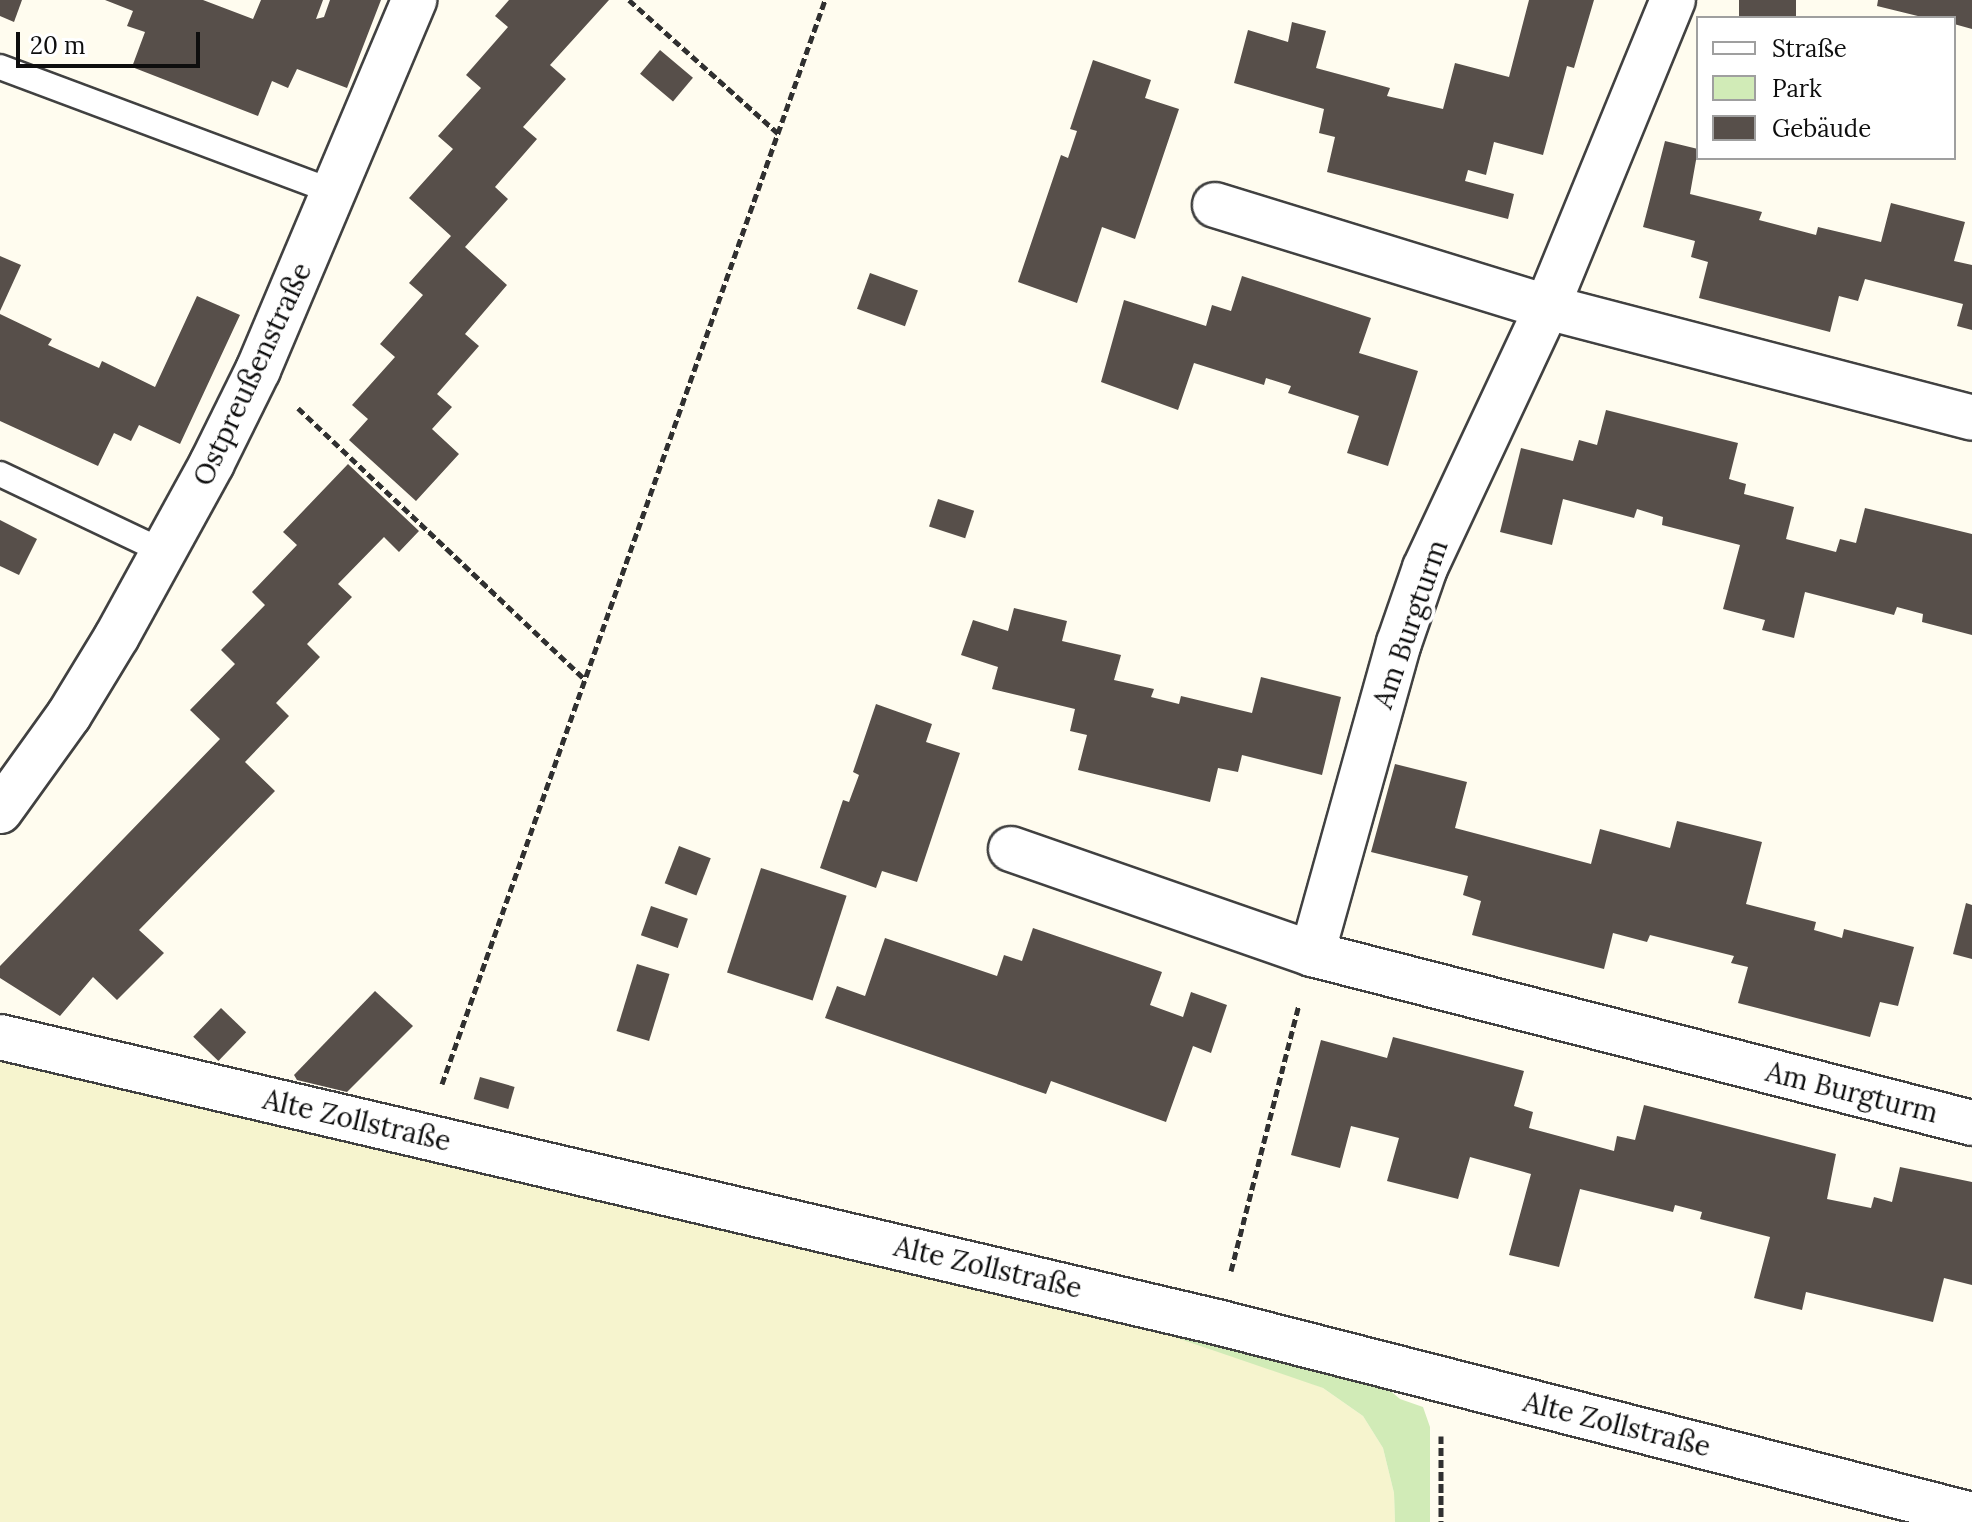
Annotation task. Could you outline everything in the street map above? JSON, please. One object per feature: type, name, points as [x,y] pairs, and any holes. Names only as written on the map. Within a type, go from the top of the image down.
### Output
[{"type":"street","name":"Ostpreußenstraße","points":[[0,811],[69,715],[166,553],[258,370],[414,0]]},
{"type":"street","name":"Am Burgturm","points":[[1312,954],[1399,643],[1425,568],[1547,307],[1673,0]]},
{"type":"street","points":[[1215,205],[1547,307],[1972,418]]},
{"type":"street","name":"Am Burgturm","points":[[1011,849],[1312,954],[1972,1123]]},
{"type":"street","name":"Alte Zollstraße","points":[[0,1037],[1217,1322],[1972,1515]]},
{"type":"lane","points":[[0,67],[334,192]]},
{"type":"lane","points":[[0,474],[166,553]]},
{"type":"path","points":[[629,0],[778,133]]},
{"type":"path","points":[[424,1134],[825,0]]},
{"type":"path","points":[[258,370],[586,680]]},
{"type":"path","points":[[1217,1322],[1312,954]]},
{"type":"path","points":[[1441,1379],[1441,1522]]},
{"type":"shaded area","points":[[0,1054],[1104,1313],[1288,1374],[1323,1388],[1363,1416],[1383,1448],[1394,1493],[1395,1522],[0,1522]]},
{"type":"green space","points":[[1104,1313],[1381,1383],[1400,1399],[1423,1407],[1430,1427],[1430,1522],[1395,1522],[1394,1493],[1383,1448],[1363,1416],[1323,1388]]},
{"type":"building","points":[[0,0],[22,0],[14,22],[0,16]]},
{"type":"building","points":[[105,0],[203,0],[253,19],[261,0],[323,0],[316,19],[324,17],[330,0],[381,0],[347,88],[297,69],[288,88],[272,81],[258,116],[132,67],[145,32],[127,26],[133,11]]},
{"type":"building","points":[[509,0],[609,0],[550,65],[566,79],[523,127],[537,139],[495,187],[508,199],[465,247],[507,285],[465,334],[479,346],[437,394],[452,407],[432,429],[459,454],[416,501],[349,440],[368,419],[352,405],[395,357],[380,344],[423,295],[409,283],[451,236],[409,198],[453,149],[438,136],[481,88],[466,75],[508,27],[495,16]]},
{"type":"building","points":[[1529,0],[1594,0],[1574,68],[1567,66],[1543,155],[1494,142],[1486,175],[1468,170],[1465,181],[1514,194],[1508,219],[1327,172],[1335,137],[1319,133],[1324,109],[1234,83],[1248,30],[1288,42],[1292,22],[1326,31],[1316,68],[1390,88],[1387,96],[1443,109],[1455,63],[1509,77]]},
{"type":"building","points":[[1739,0],[1796,0],[1796,16],[1739,16]]},
{"type":"building","points":[[1878,0],[1972,0],[1972,29],[1956,25],[1956,16],[1918,16],[1877,6]]},
{"type":"building","points":[[660,50],[693,78],[673,101],[640,74]]},
{"type":"building","points":[[1093,60],[1151,80],[1145,98],[1179,109],[1135,239],[1102,227],[1077,303],[1018,282],[1061,155],[1068,158],[1077,131],[1070,129]]},
{"type":"building","points":[[1665,141],[1696,149],[1690,194],[1762,212],[1759,220],[1816,235],[1818,227],[1881,242],[1891,203],[1965,222],[1954,261],[1972,265],[1972,330],[1957,326],[1963,304],[1865,279],[1858,301],[1839,296],[1830,332],[1699,298],[1708,262],[1691,257],[1695,241],[1643,227]]},
{"type":"building","points":[[0,256],[21,265],[0,311]]},
{"type":"building","points":[[870,273],[918,290],[905,326],[857,309]]},
{"type":"building","points":[[1242,276],[1371,318],[1359,353],[1418,371],[1388,466],[1347,453],[1359,416],[1288,393],[1291,386],[1266,378],[1264,385],[1194,363],[1178,410],[1101,382],[1124,300],[1206,326],[1212,305],[1231,311]]},
{"type":"building","points":[[197,296],[240,315],[180,444],[139,425],[131,441],[114,433],[98,466],[0,421],[0,314],[52,339],[48,345],[99,368],[102,361],[155,387]]},
{"type":"building","points":[[1606,410],[1738,443],[1729,479],[1746,484],[1744,494],[1794,507],[1786,539],[1836,552],[1840,539],[1856,543],[1865,508],[1972,534],[1972,635],[1922,622],[1923,614],[1897,607],[1894,615],[1805,592],[1794,638],[1762,630],[1765,620],[1723,609],[1740,545],[1662,525],[1663,517],[1637,509],[1634,518],[1563,499],[1552,545],[1500,532],[1521,448],[1573,461],[1579,440],[1597,445]]},
{"type":"building","points":[[348,464],[419,531],[399,552],[384,537],[338,584],[352,597],[307,644],[320,657],[276,703],[289,716],[245,762],[275,791],[139,930],[164,953],[117,1000],[93,977],[60,1016],[0,978],[0,966],[220,739],[190,710],[235,664],[221,650],[265,605],[252,592],[297,545],[283,532]]},
{"type":"building","points":[[938,499],[974,511],[965,538],[929,527]]},
{"type":"building","points":[[0,520],[37,539],[19,575],[0,566]]},
{"type":"building","points":[[1014,608],[1067,621],[1062,641],[1121,655],[1114,680],[1154,689],[1151,697],[1179,704],[1181,696],[1252,713],[1261,677],[1341,697],[1322,775],[1242,755],[1238,772],[1218,768],[1210,802],[1078,770],[1087,735],[1070,731],[1075,709],[992,689],[998,667],[961,655],[973,620],[1008,631]]},
{"type":"building","points":[[876,704],[932,724],[926,742],[960,753],[917,882],[882,871],[876,888],[820,868],[843,800],[849,802],[859,775],[853,772]]},
{"type":"building","points":[[1395,764],[1467,782],[1455,828],[1591,864],[1600,829],[1670,848],[1677,821],[1762,842],[1746,904],[1816,922],[1814,930],[1842,938],[1844,929],[1914,947],[1898,1006],[1880,1002],[1870,1037],[1738,1003],[1748,967],[1731,963],[1734,956],[1650,935],[1647,942],[1613,933],[1604,969],[1472,935],[1481,901],[1463,895],[1468,876],[1371,852]]},
{"type":"building","points":[[679,846],[711,858],[696,896],[665,883]]},
{"type":"building","points":[[761,868],[847,896],[813,1000],[727,973]]},
{"type":"building","points":[[1966,903],[1972,905],[1972,959],[1953,954]]},
{"type":"building","points":[[651,906],[688,919],[678,948],[641,935]]},
{"type":"building","points":[[1033,928],[1162,972],[1150,1005],[1183,1017],[1191,992],[1227,1005],[1211,1053],[1193,1046],[1166,1122],[1051,1081],[1046,1094],[825,1018],[837,986],[865,996],[885,938],[997,976],[1004,955],[1022,961]]},
{"type":"building","points":[[637,964],[670,974],[649,1041],[617,1031]]},
{"type":"building","points":[[375,991],[413,1026],[347,1092],[297,1080],[294,1075]]},
{"type":"building","points":[[221,1008],[246,1032],[218,1061],[193,1037]]},
{"type":"building","points":[[1393,1037],[1524,1071],[1514,1106],[1533,1112],[1529,1128],[1614,1151],[1617,1136],[1635,1140],[1644,1105],[1836,1154],[1827,1199],[1871,1208],[1874,1197],[1892,1202],[1900,1167],[1972,1182],[1972,1285],[1944,1278],[1933,1322],[1806,1292],[1802,1310],[1754,1298],[1770,1237],[1700,1219],[1702,1212],[1675,1205],[1673,1212],[1580,1189],[1559,1267],[1509,1255],[1531,1174],[1470,1157],[1458,1199],[1387,1181],[1399,1138],[1351,1126],[1340,1168],[1291,1155],[1321,1040],[1387,1058]]},
{"type":"building","points":[[480,1077],[515,1087],[508,1109],[474,1099]]}]
